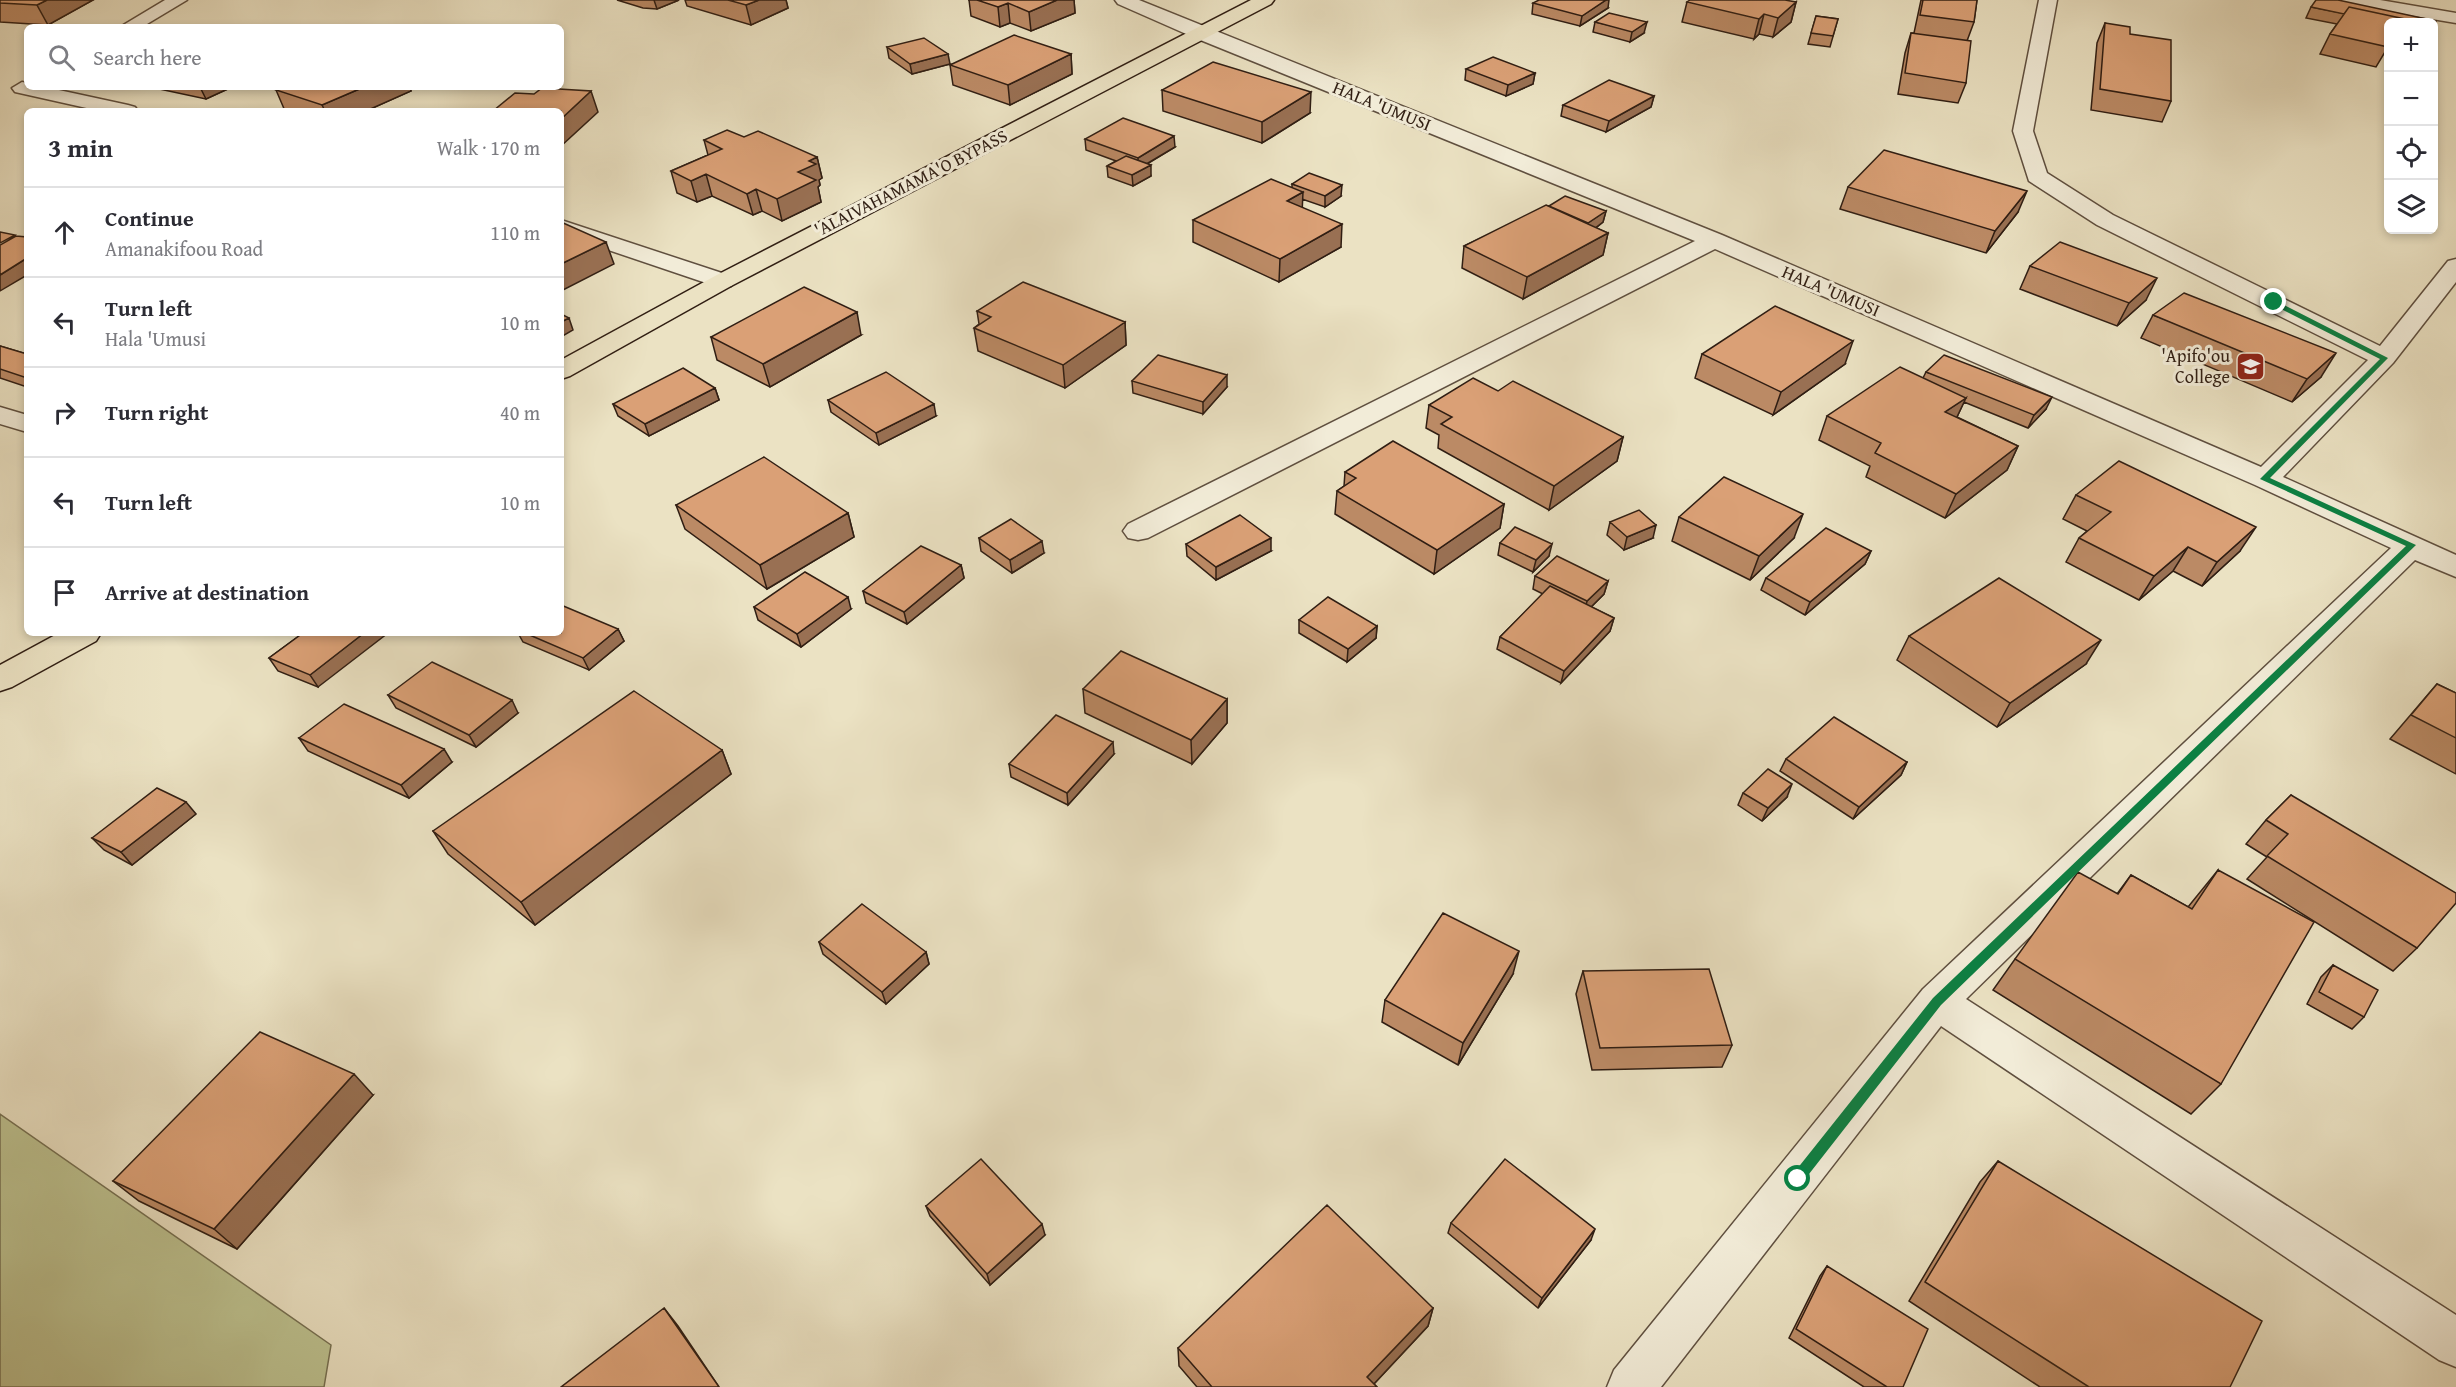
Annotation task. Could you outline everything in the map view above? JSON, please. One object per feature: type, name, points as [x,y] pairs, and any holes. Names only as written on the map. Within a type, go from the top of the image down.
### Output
[{"type":"main road","name":"'ALAIVAHAMAMA'O BYPASS","points":[[564,369],[723,280],[1265,0]]},
{"type":"main road","points":[[0,679],[79,636]]},
{"type":"street","points":[[134,24],[178,0]]},
{"type":"street","name":"HALA 'UMUSI","points":[[1124,0],[1199,33],[1714,240],[2265,479],[2456,567]]},
{"type":"street","points":[[2048,0],[2023,131],[2037,176],[2105,220],[2384,358]]},
{"type":"street","points":[[2348,0],[2456,18]]},
{"type":"street","points":[[19,89],[113,108]]},
{"type":"street","points":[[564,227],[723,280]]},
{"type":"street","points":[[1138,531],[1714,240]]},
{"type":"street","points":[[2265,479],[2384,358],[2456,266]]},
{"type":"street","points":[[0,416],[24,423]]},
{"type":"street","points":[[1631,1387],[1937,1001],[2412,545]]},
{"type":"street","points":[[1937,1001],[2456,1342]]},
{"type":"green space","points":[[0,1114],[331,1345],[324,1387],[0,1387]]},
{"type":"building","points":[[0,0],[47,0],[37,5],[0,3]]},
{"type":"building","points":[[728,0],[759,0],[746,5]]},
{"type":"building","points":[[977,0],[1057,0],[1029,12],[1008,3],[998,7]]},
{"type":"building","points":[[1539,0],[1606,0],[1582,16],[1533,3]]},
{"type":"building","points":[[1690,0],[1796,2],[1778,18],[1764,14],[1759,19],[1687,2]]},
{"type":"building","points":[[1923,0],[1977,0],[1974,22],[1920,15]]},
{"type":"building","points":[[2316,0],[2338,0],[2422,18],[2400,18],[2349,7],[2344,14],[2311,7]]},
{"type":"building","points":[[2349,7],[2400,18],[2384,18],[2384,46],[2330,34]]},
{"type":"building","points":[[1609,13],[1647,22],[1632,32],[1595,22]]},
{"type":"building","points":[[1816,16],[1838,19],[1833,36],[1811,33]]},
{"type":"building","points":[[2105,23],[2130,27],[2130,34],[2171,40],[2171,101],[2100,89]]},
{"type":"building","points":[[1911,33],[1971,41],[1966,83],[1905,73]]},
{"type":"building","points":[[1014,35],[1071,54],[1008,85],[950,65]]},
{"type":"building","points":[[924,38],[948,54],[910,64],[887,47]]},
{"type":"building","points":[[1493,57],[1535,73],[1508,85],[1466,69]]},
{"type":"building","points":[[1213,62],[1311,92],[1262,122],[1162,90]]},
{"type":"building","points":[[1609,80],[1654,96],[1609,121],[1563,105]]},
{"type":"building","points":[[276,90],[357,90],[322,105]]},
{"type":"building","points":[[539,90],[591,91],[564,116],[564,108],[497,108],[515,93],[534,94]]},
{"type":"building","points":[[1123,118],[1174,136],[1138,158],[1085,139]]},
{"type":"building","points":[[727,130],[744,137],[758,131],[817,157],[809,161],[816,164],[798,172],[816,180],[777,199],[756,189],[747,194],[706,174],[691,181],[671,171],[722,149],[704,140]]},
{"type":"building","points":[[1884,150],[2027,191],[1995,231],[1848,187]]},
{"type":"building","points":[[1126,156],[1151,165],[1132,175],[1107,166]]},
{"type":"building","points":[[1309,173],[1342,185],[1325,196],[1292,184]]},
{"type":"building","points":[[1271,179],[1303,192],[1287,201],[1342,224],[1280,259],[1193,220]]},
{"type":"building","points":[[1565,196],[1606,211],[1588,223],[1549,206]]},
{"type":"building","points":[[1546,205],[1608,233],[1527,277],[1464,246]]},
{"type":"building","points":[[564,223],[606,242],[564,263]]},
{"type":"building","points":[[0,232],[15,235],[0,243]]},
{"type":"building","points":[[16,236],[24,237],[24,260],[0,275],[0,245]]},
{"type":"building","points":[[2060,242],[2157,278],[2129,303],[2030,266]]},
{"type":"building","points":[[1023,282],[1125,322],[1063,365],[974,328],[991,317],[977,311]]},
{"type":"building","points":[[804,287],[857,312],[763,364],[711,337]]},
{"type":"building","points":[[2184,293],[2336,353],[2307,379],[2153,315]]},
{"type":"building","points":[[1775,306],[1853,341],[1781,392],[1702,354]]},
{"type":"building","points":[[0,346],[24,353],[24,377],[0,369]]},
{"type":"building","points":[[1158,355],[1227,375],[1203,402],[1132,381]]},
{"type":"building","points":[[1944,355],[2052,397],[2034,415],[1926,372]]},
{"type":"building","points":[[1900,367],[1966,398],[1945,412],[2018,446],[1956,494],[1875,453],[1881,443],[1827,416]]},
{"type":"building","points":[[683,368],[715,388],[645,424],[613,404]]},
{"type":"building","points":[[886,372],[934,404],[876,433],[828,400]]},
{"type":"building","points":[[1473,378],[1498,391],[1513,381],[1623,437],[1554,486],[1441,424],[1452,417],[1429,405]]},
{"type":"building","points":[[1393,441],[1504,504],[1437,550],[1337,491],[1356,478],[1345,472]]},
{"type":"building","points":[[764,457],[848,513],[760,565],[676,505]]},
{"type":"building","points":[[2119,461],[2256,527],[2217,562],[2188,547],[2154,576],[2079,538],[2111,512],[2076,495]]},
{"type":"building","points":[[1724,477],[1803,514],[1759,556],[1679,517]]},
{"type":"building","points":[[1639,510],[1656,525],[1627,537],[1610,522]]},
{"type":"building","points":[[1240,515],[1271,538],[1216,567],[1186,544]]},
{"type":"building","points":[[1011,519],[1042,541],[1010,560],[979,538]]},
{"type":"building","points":[[1515,527],[1552,544],[1536,560],[1500,543]]},
{"type":"building","points":[[1826,528],[1871,551],[1810,602],[1766,578]]},
{"type":"building","points":[[921,546],[961,565],[904,612],[863,591]]},
{"type":"building","points":[[1557,556],[1608,581],[1587,601],[1535,576]]},
{"type":"building","points":[[805,572],[848,597],[797,634],[754,607]]},
{"type":"building","points":[[1999,578],[2101,640],[2010,703],[1909,636]]},
{"type":"building","points":[[1550,586],[1614,618],[1564,671],[1500,637]]},
{"type":"building","points":[[1328,597],[1377,626],[1348,649],[1299,620]]},
{"type":"building","points":[[564,606],[618,629],[583,658],[532,636],[564,636]]},
{"type":"building","points":[[299,636],[360,636],[310,675],[269,658]]},
{"type":"building","points":[[1121,651],[1227,699],[1191,740],[1083,689]]},
{"type":"building","points":[[432,662],[512,700],[469,735],[388,695]]},
{"type":"building","points":[[2437,684],[2456,693],[2456,738],[2411,715]]},
{"type":"building","points":[[634,691],[722,750],[521,902],[433,831]]},
{"type":"building","points":[[344,704],[444,749],[401,785],[299,738]]},
{"type":"building","points":[[1056,715],[1113,742],[1067,793],[1009,764]]},
{"type":"building","points":[[1834,717],[1907,762],[1859,807],[1786,759]]},
{"type":"building","points":[[1768,769],[1792,784],[1768,808],[1743,793]]},
{"type":"building","points":[[157,788],[186,802],[121,852],[92,838]]},
{"type":"building","points":[[2291,795],[2456,893],[2456,903],[2417,948],[2267,856],[2288,834],[2266,820]]},
{"type":"building","points":[[2218,870],[2314,922],[2221,1084],[2015,959],[2078,872],[2118,894],[2131,875],[2192,909]]},
{"type":"building","points":[[862,904],[926,952],[882,992],[819,942]]},
{"type":"building","points":[[1443,913],[1519,951],[1463,1043],[1385,1000]]},
{"type":"building","points":[[2333,965],[2378,990],[2364,1017],[2319,992]]},
{"type":"building","points":[[1709,969],[1732,1045],[1600,1048],[1583,971]]},
{"type":"building","points":[[260,1032],[354,1074],[214,1229],[113,1181]]},
{"type":"building","points":[[981,1159],[1042,1224],[987,1274],[926,1206]]},
{"type":"building","points":[[1505,1159],[1595,1229],[1542,1298],[1451,1223]]},
{"type":"building","points":[[1998,1161],[2262,1321],[2230,1387],[2089,1387],[1925,1282]]},
{"type":"building","points":[[1327,1205],[1433,1308],[1367,1377],[1377,1387],[1212,1387],[1178,1348]]},
{"type":"building","points":[[1827,1266],[1928,1329],[1903,1387],[1887,1387],[1796,1329]]},
{"type":"building","points":[[664,1308],[719,1387],[561,1387]]},
{"type":"place","name":"'Apifo'ou College","points":[[2251,366]]},
{"type":"route","points":[[1798,1179],[1937,1001],[2412,545],[2265,479],[2384,358],[2274,302]]}]
